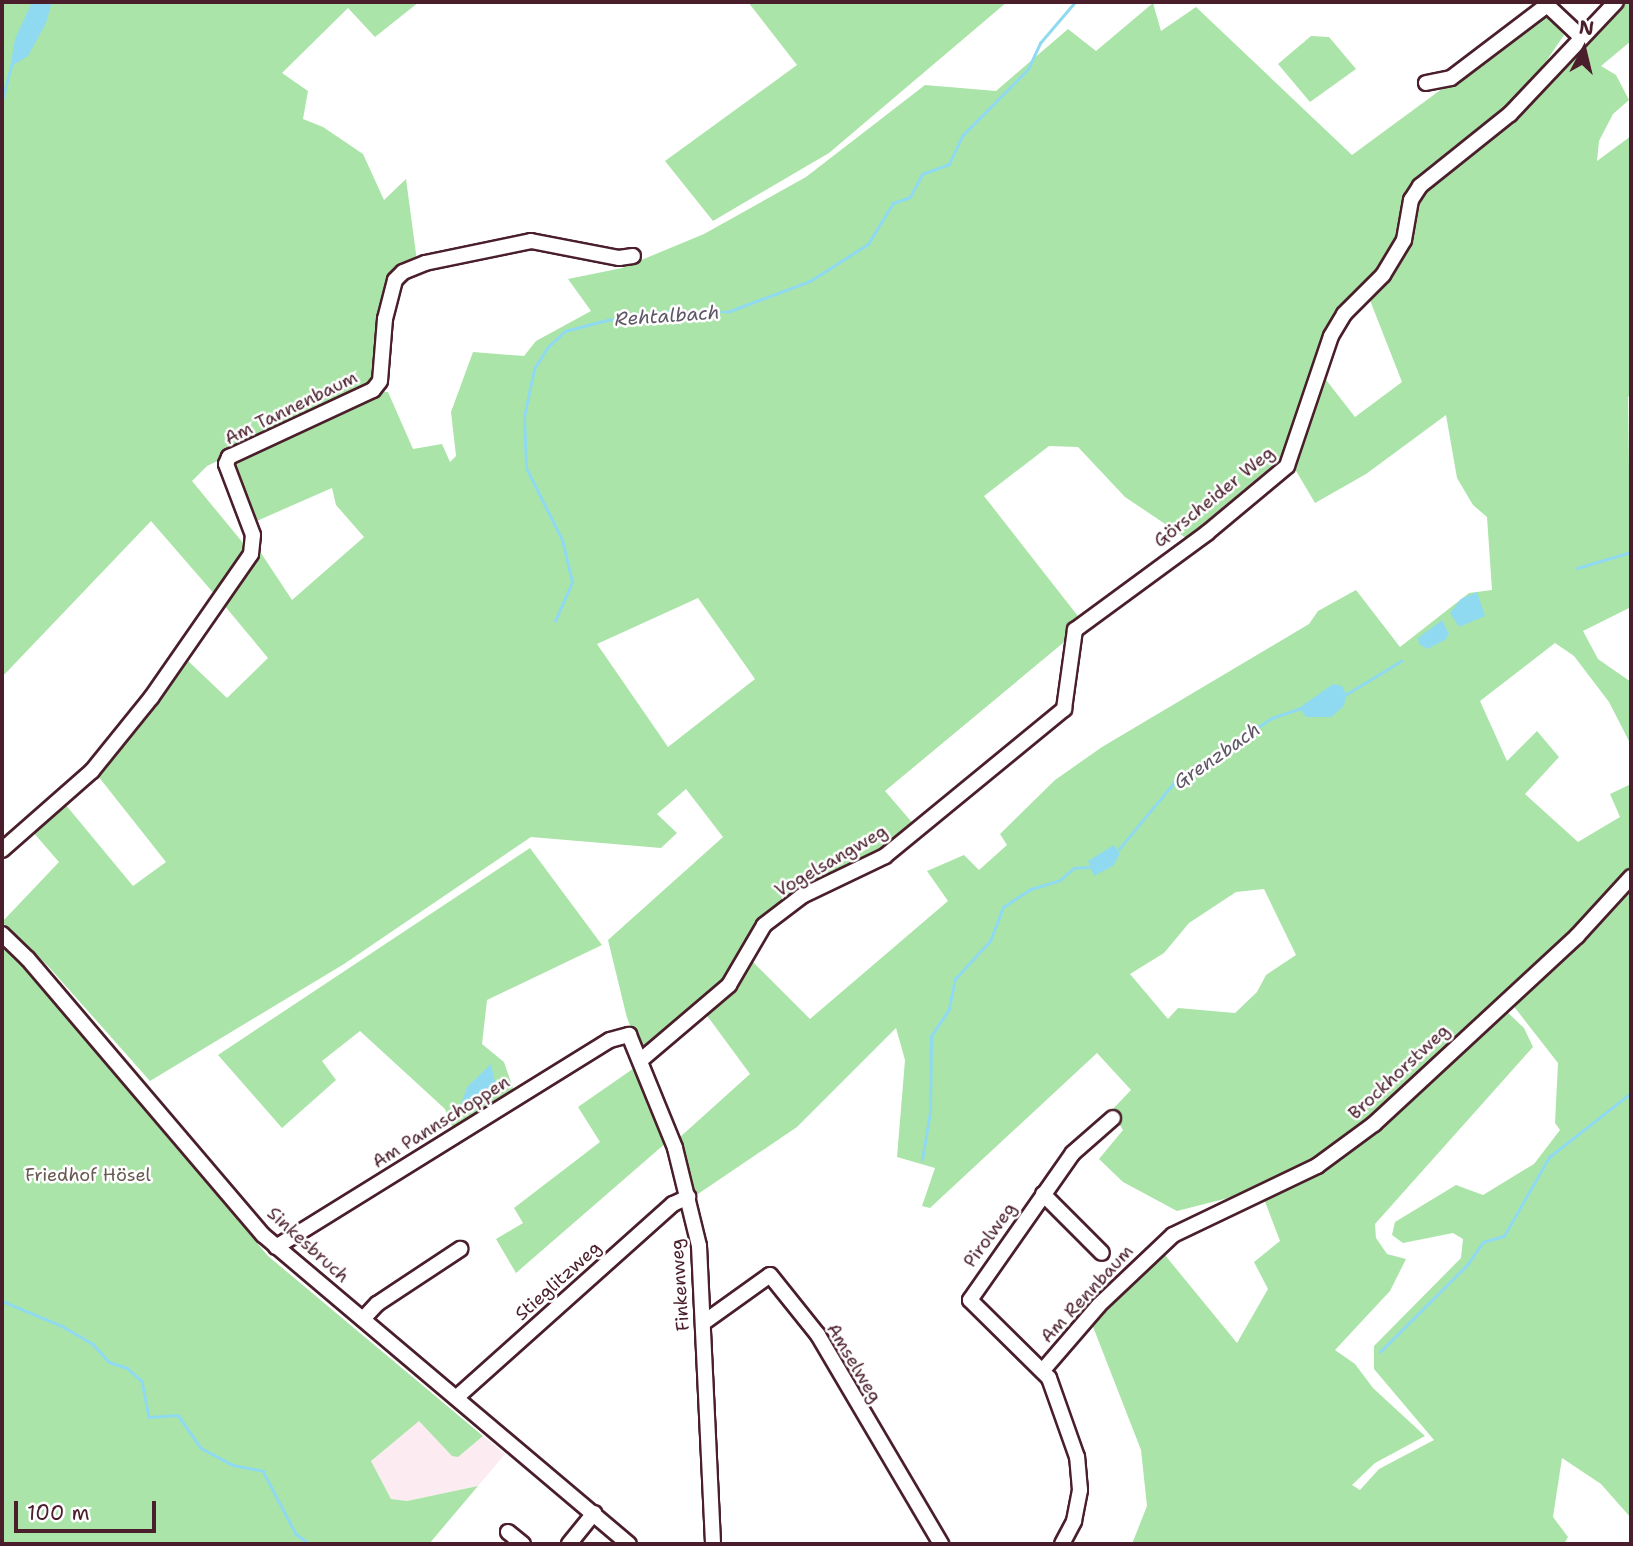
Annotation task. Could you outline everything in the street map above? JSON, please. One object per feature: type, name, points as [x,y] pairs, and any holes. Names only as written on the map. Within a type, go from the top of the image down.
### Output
[{"type":"street","name":"Görscheider Weg","points":[[964,793],[1064,709],[1075,630],[1206,533],[1287,466],[1331,336],[1344,314],[1383,275],[1404,240],[1411,200],[1420,186],[1510,114],[1616,2]]},
{"type":"street","points":[[1426,83],[1451,78],[1547,5],[1580,37]]},
{"type":"street","name":"Am Tannenbaum","points":[[2,850],[92,771],[151,698],[251,554],[253,535],[226,464],[229,457],[373,390],[380,381],[385,319],[396,280],[403,272],[425,263],[531,241],[619,258],[633,256]]},
{"type":"street","name":"Vogelsangweg","points":[[640,1060],[729,985],[764,925],[802,896],[885,856],[964,793]]},
{"type":"street","name":"Brockhorstweg","points":[[1159,1247],[1184,1226],[1317,1166],[1374,1124],[1577,936],[1631,877]]},
{"type":"street","name":"Sinkesbruch","points":[[2,934],[28,959],[276,1247],[629,1544]]},
{"type":"street","name":"Finkenweg","points":[[629,1035],[675,1148],[699,1247],[713,1544]]},
{"type":"street","name":"Am Pannschoppen","points":[[276,1247],[610,1040],[629,1035]]},
{"type":"street","name":"Pirolweg","points":[[970,1300],[1073,1153],[1113,1118]]},
{"type":"street","points":[[1043,1194],[1102,1253]]},
{"type":"street","name":"Stieglitzweg","points":[[457,1398],[673,1204],[688,1197]]},
{"type":"street","name":"Am Rennbaum","points":[[1044,1369],[1099,1305],[1159,1247]]},
{"type":"street","points":[[363,1320],[377,1304],[460,1249]]},
{"type":"street","name":"Amselweg","points":[[703,1323],[770,1275],[818,1335],[941,1544]]},
{"type":"street","name":"Am Rennbaum","points":[[970,1300],[1044,1369],[1077,1457],[1080,1490],[1074,1521],[1062,1544]]},
{"type":"street","points":[[569,1544],[594,1513]]},
{"type":"street","points":[[508,1532],[523,1544]]},
{"type":"shaded area","points":[[419,1420],[459,1456],[483,1436],[505,1454],[478,1486],[407,1501],[391,1499],[371,1461]]},
{"type":"green space","points":[[2,2],[419,2],[375,37],[348,8],[282,73],[308,91],[303,119],[323,127],[363,154],[384,200],[406,179],[417,261],[397,275],[382,373],[363,391],[207,466],[192,481],[248,549],[216,596],[151,521],[2,677]]},
{"type":"green space","points":[[748,2],[1007,2],[829,153],[713,221],[665,161],[797,65]]},
{"type":"green space","points":[[1624,2],[1631,2],[1631,41],[1601,66],[1616,75],[1629,100],[1613,114],[1599,141],[1597,161],[1631,136],[1631,394],[1628,397],[1631,607],[1583,631],[1598,659],[1631,682],[1631,745],[1609,702],[1574,656],[1555,643],[1480,701],[1507,761],[1537,731],[1559,757],[1525,794],[1578,842],[1620,817],[1610,794],[1631,784],[1631,1518],[1601,1484],[1562,1458],[1553,1517],[1568,1537],[1564,1544],[1132,1544],[1147,1506],[1141,1450],[1090,1319],[1160,1249],[1237,1343],[1268,1289],[1254,1262],[1280,1241],[1264,1199],[1313,1175],[1364,1140],[1504,1009],[1524,1028],[1533,1047],[1375,1224],[1376,1238],[1387,1254],[1406,1259],[1390,1291],[1335,1350],[1355,1364],[1373,1388],[1425,1436],[1375,1463],[1352,1485],[1360,1490],[1379,1469],[1434,1440],[1374,1369],[1374,1346],[1461,1258],[1463,1239],[1453,1233],[1403,1243],[1392,1235],[1395,1222],[1456,1185],[1483,1195],[1534,1164],[1560,1130],[1555,1123],[1558,1063],[1505,995],[1368,1120],[1302,1166],[1240,1195],[1177,1211],[1123,1182],[1099,1159],[1123,1130],[1111,1111],[1131,1090],[1097,1053],[930,1208],[922,1206],[935,1168],[897,1157],[905,1060],[896,1028],[797,1127],[695,1196],[679,1138],[750,1074],[700,1006],[643,1055],[627,1018],[608,940],[723,837],[686,789],[657,814],[677,833],[661,848],[531,837],[344,964],[150,1081],[48,966],[2,922],[59,862],[32,831],[65,804],[133,886],[166,862],[98,776],[187,660],[227,698],[268,658],[224,605],[259,550],[292,600],[364,537],[336,505],[332,488],[252,523],[231,467],[235,459],[377,391],[388,392],[413,449],[442,444],[450,462],[456,456],[451,412],[473,352],[524,356],[536,341],[591,311],[568,279],[622,268],[704,234],[806,177],[925,85],[996,91],[1068,29],[1096,51],[1153,3],[1161,31],[1196,7],[1352,155],[1545,13],[1564,35],[1522,97]],"holes":[[[1364,285],[1402,382],[1355,417],[1323,376],[1292,464],[1315,503],[1366,474],[1446,415],[1457,478],[1473,505],[1487,517],[1492,590],[1469,593],[1400,647],[1356,590],[1318,611],[1309,624],[1102,747],[1055,780],[1000,834],[1007,845],[979,870],[964,855],[927,871],[948,901],[810,1019],[746,955],[801,892],[883,854],[916,827],[885,791],[1069,638],[1081,620],[984,496],[1049,446],[1078,447],[1125,497],[1186,538],[1286,454],[1332,317]],[[698,598],[755,679],[668,747],[597,644]],[[1264,889],[1296,955],[1266,975],[1257,992],[1235,1013],[1178,1008],[1168,1019],[1130,974],[1164,953],[1189,923],[1236,892]]]},
{"type":"green space","points":[[1311,36],[1329,37],[1356,69],[1310,102],[1278,64]]},
{"type":"green space","points":[[530,848],[602,945],[487,1000],[482,1044],[504,1062],[514,1091],[454,1131],[445,1109],[360,1031],[322,1061],[336,1080],[282,1128],[218,1055]]},
{"type":"green space","name":"Friedhof Hösel","points":[[2,947],[27,970],[268,1256],[483,1436],[458,1457],[452,1456],[419,1421],[371,1461],[391,1499],[407,1501],[478,1486],[429,1544],[2,1544]]},
{"type":"green space","points":[[637,1066],[667,1142],[516,1273],[496,1239],[523,1223],[514,1208],[600,1142],[578,1107]]},
{"type":"water","points":[[32,2],[52,2],[46,23],[28,56],[10,67],[15,39]]},
{"type":"water","points":[[1477,592],[1485,616],[1459,627],[1450,613],[1461,599]]},
{"type":"water","points":[[1442,620],[1449,634],[1445,640],[1427,649],[1419,644],[1418,638]]},
{"type":"water","points":[[1333,684],[1342,686],[1346,694],[1344,706],[1331,717],[1306,717],[1299,708]]},
{"type":"water","points":[[1114,845],[1120,854],[1113,866],[1094,876],[1088,861]]},
{"type":"water","points":[[491,1064],[497,1091],[463,1114],[460,1107],[467,1087]]},
{"type":"waterway","name":"Rehtalbach","points":[[555,621],[572,582],[562,540],[526,468],[524,417],[534,369],[548,347],[565,331],[607,320],[669,312],[727,312],[810,281],[868,244],[893,203],[910,197],[922,174],[949,164],[962,136],[1028,69],[1040,43],[1075,2]]},
{"type":"waterway","points":[[2,100],[11,66]]},
{"type":"waterway","name":"Grenzbach","points":[[1577,568],[1631,552]]},
{"type":"waterway","name":"Grenzbach","points":[[1345,695],[1401,661]]},
{"type":"waterway","name":"Grenzbach","points":[[1119,849],[1176,780],[1272,718],[1301,708]]},
{"type":"waterway","name":"Grenzbach","points":[[922,1160],[930,1112],[931,1036],[949,1009],[955,979],[990,941],[1003,907],[1031,889],[1060,880],[1074,868],[1090,867]]},
{"type":"waterway","points":[[1380,1352],[1467,1265],[1483,1242],[1504,1236],[1549,1157],[1631,1093]]},
{"type":"waterway","points":[[2,1301],[62,1326],[93,1344],[109,1362],[127,1368],[142,1381],[149,1417],[178,1415],[201,1448],[233,1465],[263,1471],[296,1534],[310,1544]]}]
